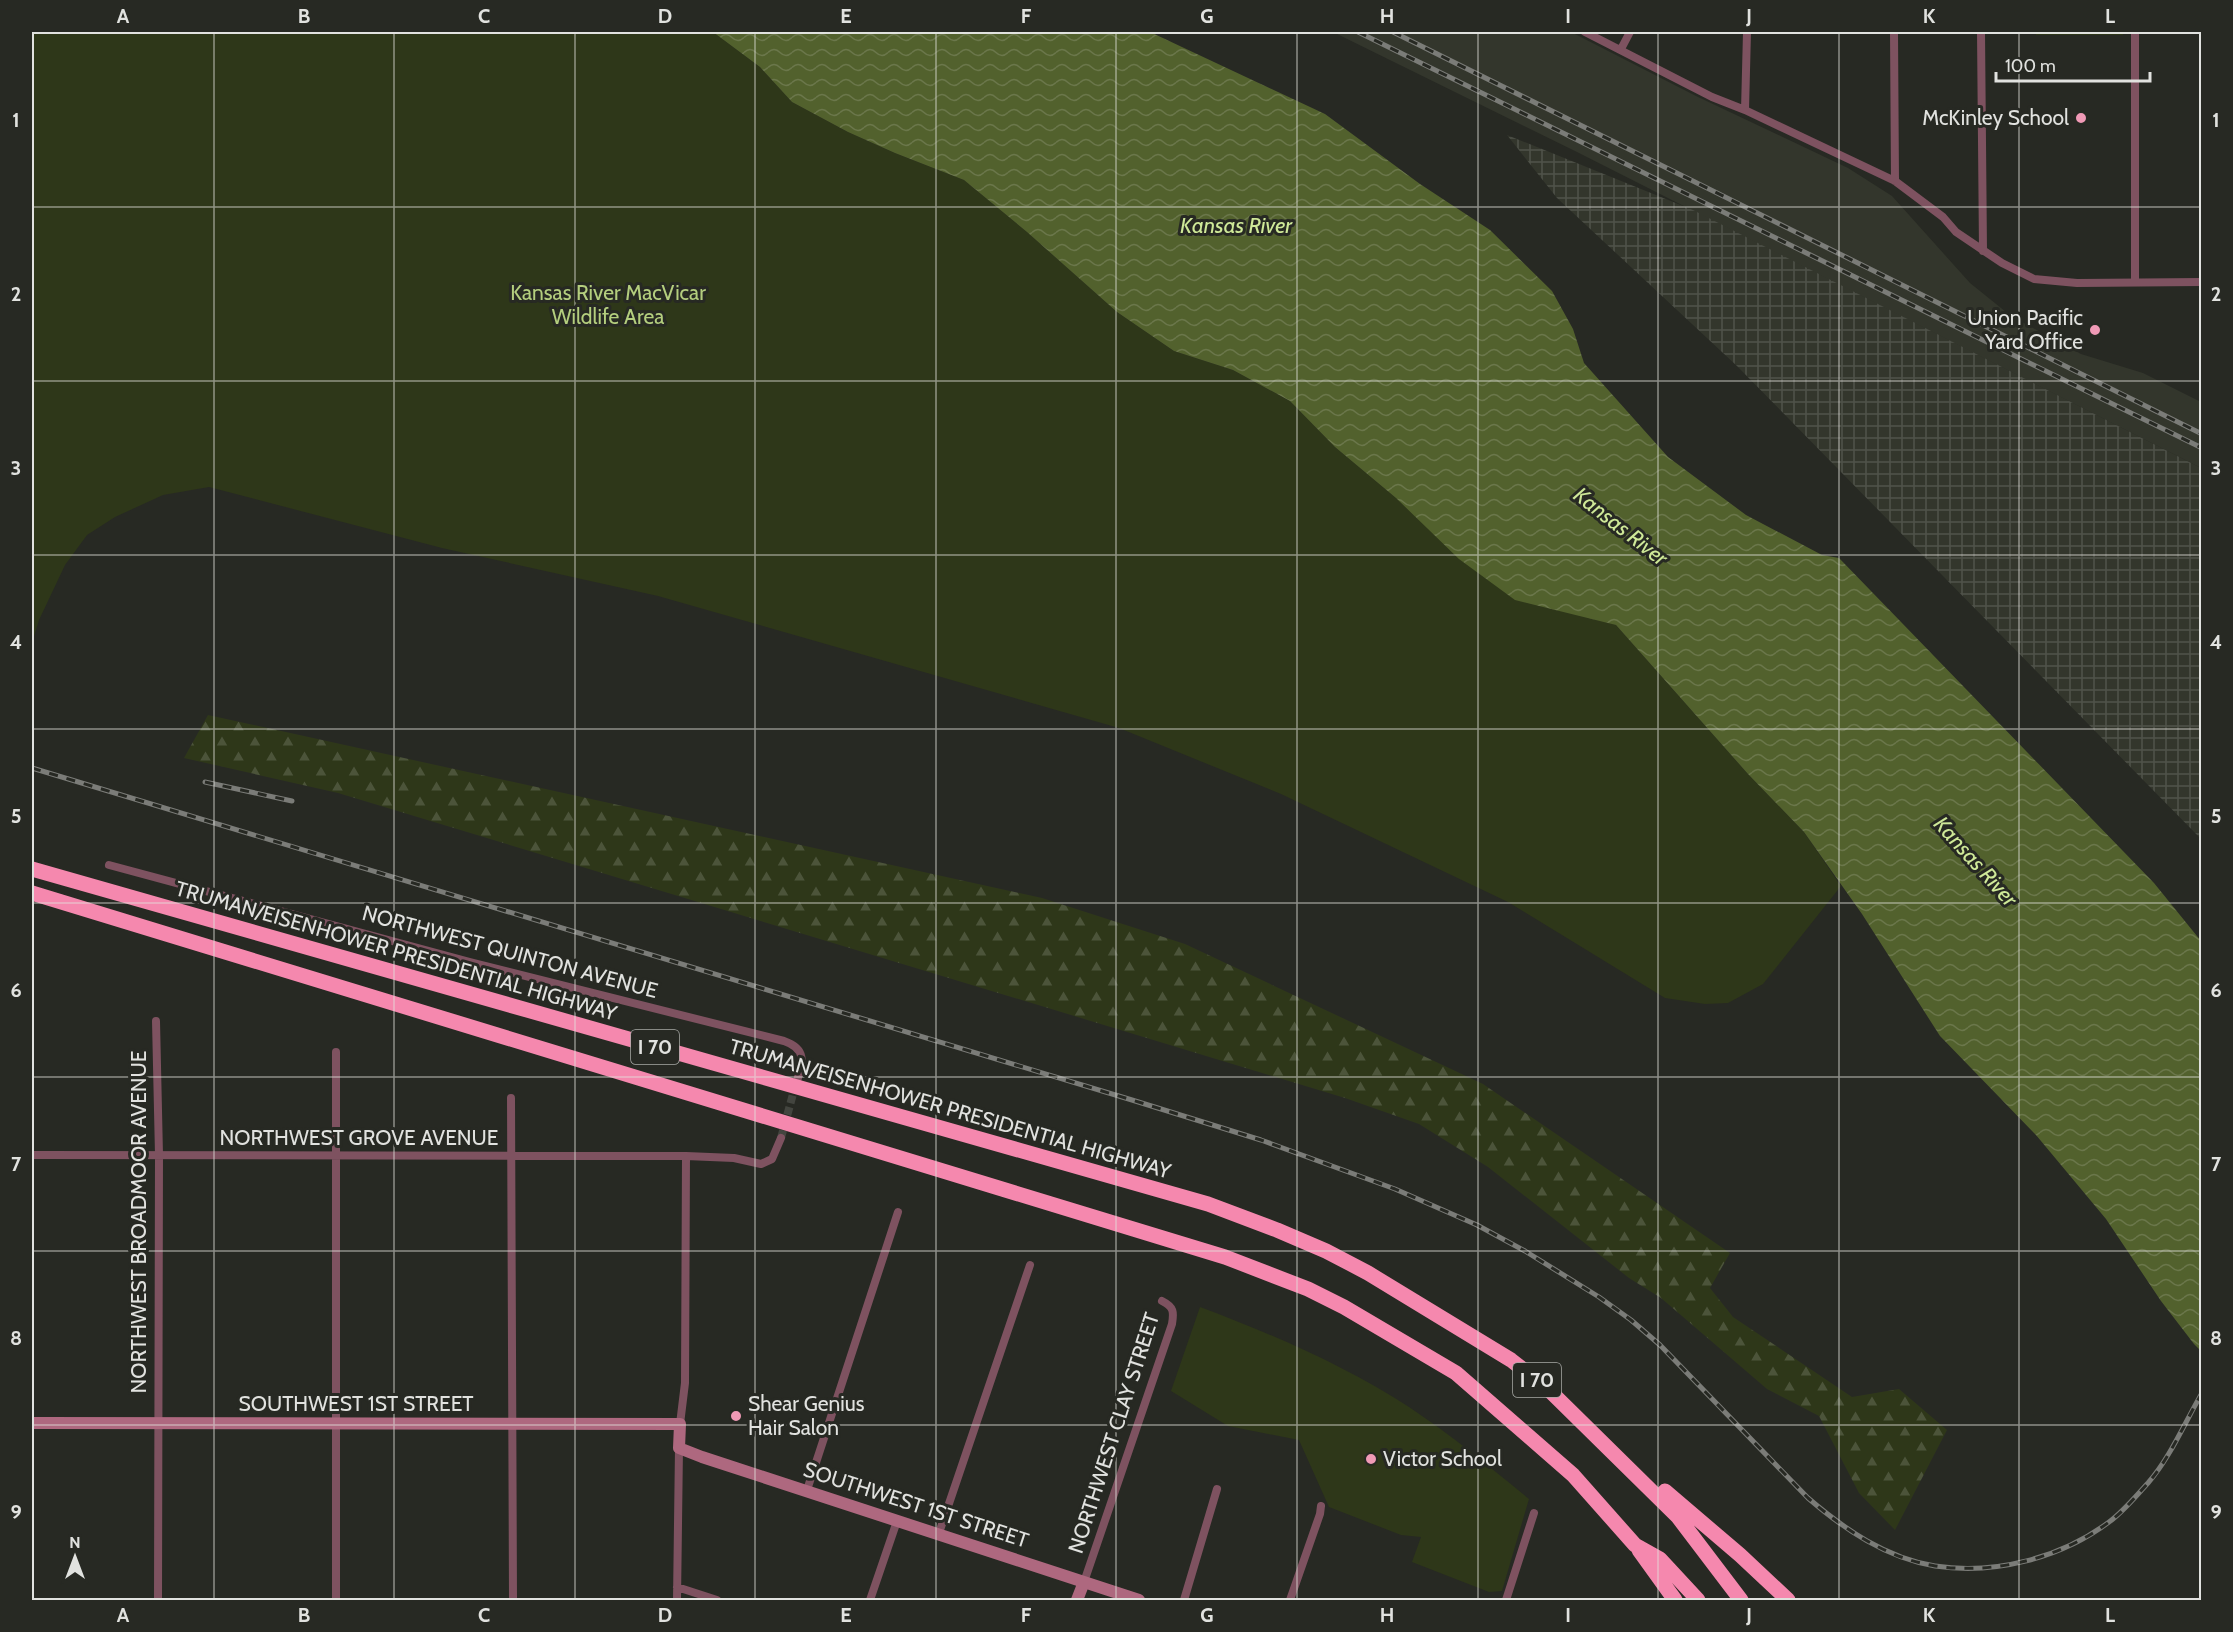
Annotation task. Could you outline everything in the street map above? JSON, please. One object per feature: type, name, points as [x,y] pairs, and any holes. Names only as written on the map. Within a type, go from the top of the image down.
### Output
[{"type":"highway","name":"TRUMAN/EISENHOWER PRESIDENTIAL HIGHWAY","points":[[32,869],[1208,1204],[1277,1230],[1326,1251],[1368,1273],[1511,1360],[1550,1390],[1678,1517],[1741,1600]]},
{"type":"highway","name":"I 70","points":[[32,893],[1225,1257],[1267,1272],[1344,1307],[1456,1373],[1573,1475],[1635,1545],[1660,1559],[1698,1600]]},
{"type":"highway","points":[[1583,1421],[1740,1555],[1788,1600]]},
{"type":"highway","points":[[1635,1545],[1675,1600]]},
{"type":"street","points":[[1585,32],[1712,97],[1745,110],[1895,181],[1943,217],[1956,232],[2002,263],[2034,279],[2077,283],[2202,282]]},
{"type":"street","points":[[1621,49],[1630,32]]},
{"type":"street","points":[[1745,110],[1747,32]]},
{"type":"street","points":[[1894,32],[1895,181]]},
{"type":"street","points":[[1981,32],[1983,250]]},
{"type":"street","points":[[2135,32],[2135,282]]},
{"type":"street","name":"NORTHWEST QUINTON AVENUE","points":[[109,865],[470,962],[792,1043],[802,1055],[803,1062],[797,1081]]},
{"type":"street","name":"NORTHWEST BROADMOOR AVENUE","points":[[156,1021],[159,1155],[158,1600]]},
{"type":"street","points":[[336,1052],[336,1600]]},
{"type":"street","points":[[512,1098],[513,1600]]},
{"type":"street","points":[[677,1600],[679,1448],[685,1383],[686,1156],[726,1157],[761,1164],[772,1159],[776,1154],[780,1138]]},
{"type":"street","name":"NORTHWEST GROVE AVENUE","points":[[32,1155],[686,1156]]},
{"type":"street","points":[[807,1490],[898,1212]]},
{"type":"street","points":[[939,1533],[1030,1265]]},
{"type":"street","name":"NORTHWEST CLAY STREET","points":[[1084,1582],[1172,1324],[1173,1310],[1171,1306],[1162,1301]]},
{"type":"street","name":"SOUTHWEST 1ST STREET","points":[[32,1423],[680,1424]]},
{"type":"street","name":"SOUTHWEST 1ST STREET","points":[[679,1448],[1139,1600]]},
{"type":"street","points":[[1184,1600],[1218,1489]]},
{"type":"street","points":[[1290,1600],[1321,1506]]},
{"type":"street","points":[[1506,1600],[1534,1513]]},
{"type":"street","points":[[870,1600],[897,1521]]},
{"type":"street","points":[[1077,1600],[1084,1582]]},
{"type":"street","points":[[677,1587],[717,1600]]},
{"type":"shaded area","points":[[1333,32],[1571,32],[1696,96],[1848,168],[1892,196],[1970,283],[2011,316],[2081,354],[2143,373],[2201,402],[2201,468],[1577,152]]},
{"type":"shaded area","points":[[1507,135],[1693,210],[2201,468],[2201,839],[1737,366],[1557,198]]},
{"type":"green space","name":"Kansas River MacVicar Wildlife Area","points":[[32,32],[713,32],[760,67],[792,102],[848,132],[964,180],[1117,312],[1174,351],[1233,370],[1290,401],[1335,447],[1396,498],[1580,614],[1616,625],[1748,774],[1804,832],[1841,886],[1763,984],[1728,1003],[1705,1004],[1665,998],[1508,902],[1281,794],[1119,728],[658,596],[442,548],[209,487],[163,495],[115,517],[87,535],[65,565],[39,620],[32,643]]},
{"type":"green space","points":[[2036,32],[2123,32],[2123,35],[2036,35]]},
{"type":"green space","points":[[208,715],[1042,898],[1185,944],[1483,1084],[1730,1253],[1710,1288],[1733,1317],[1852,1397],[1899,1389],[1947,1430],[1895,1530],[1859,1493],[1819,1416],[1767,1389],[1661,1298],[1629,1278],[1488,1167],[1419,1124],[1345,1098],[338,793],[184,758]]},
{"type":"green space","points":[[1200,1307],[1307,1351],[1359,1377],[1440,1429],[1529,1499],[1502,1591],[1489,1592],[1412,1562],[1421,1537],[1401,1535],[1329,1507],[1299,1440],[1228,1426],[1171,1391]]},
{"type":"water","name":"Kansas River","points":[[713,32],[1150,32],[1325,114],[1420,184],[1490,230],[1552,291],[1573,329],[1584,363],[1668,457],[1746,515],[1822,555],[1839,558],[2154,883],[2201,941],[2201,1351],[2161,1301],[2106,1219],[2036,1135],[1940,1036],[1862,914],[1804,832],[1748,774],[1616,625],[1515,600],[1459,559],[1396,498],[1335,447],[1290,401],[1233,370],[1174,351],[1117,312],[964,180],[848,132],[792,102],[760,67]]},
{"type":"tunnel","points":[[781,1138],[796,1083]]},
{"type":"railway","points":[[1358,32],[2202,448]]},
{"type":"railway","points":[[1393,32],[2202,434]]},
{"type":"railway","points":[[32,768],[1132,1100],[1261,1140],[1395,1189],[1477,1225],[1525,1251],[1599,1297],[1660,1345],[1808,1498],[1867,1541],[1917,1562],[1958,1568],[2004,1566],[2049,1554],[2090,1535],[2119,1514],[2156,1473],[2202,1393]]},
{"type":"railway","points":[[205,782],[292,801]]},
{"type":"place","name":"McKinley School","points":[[2081,118]]},
{"type":"place","name":"Union Pacific Yard Office","points":[[2095,330]]},
{"type":"place","name":"Shear Genius Hair Salon","points":[[736,1416]]},
{"type":"place","name":"Victor School","points":[[1371,1459]]}]
